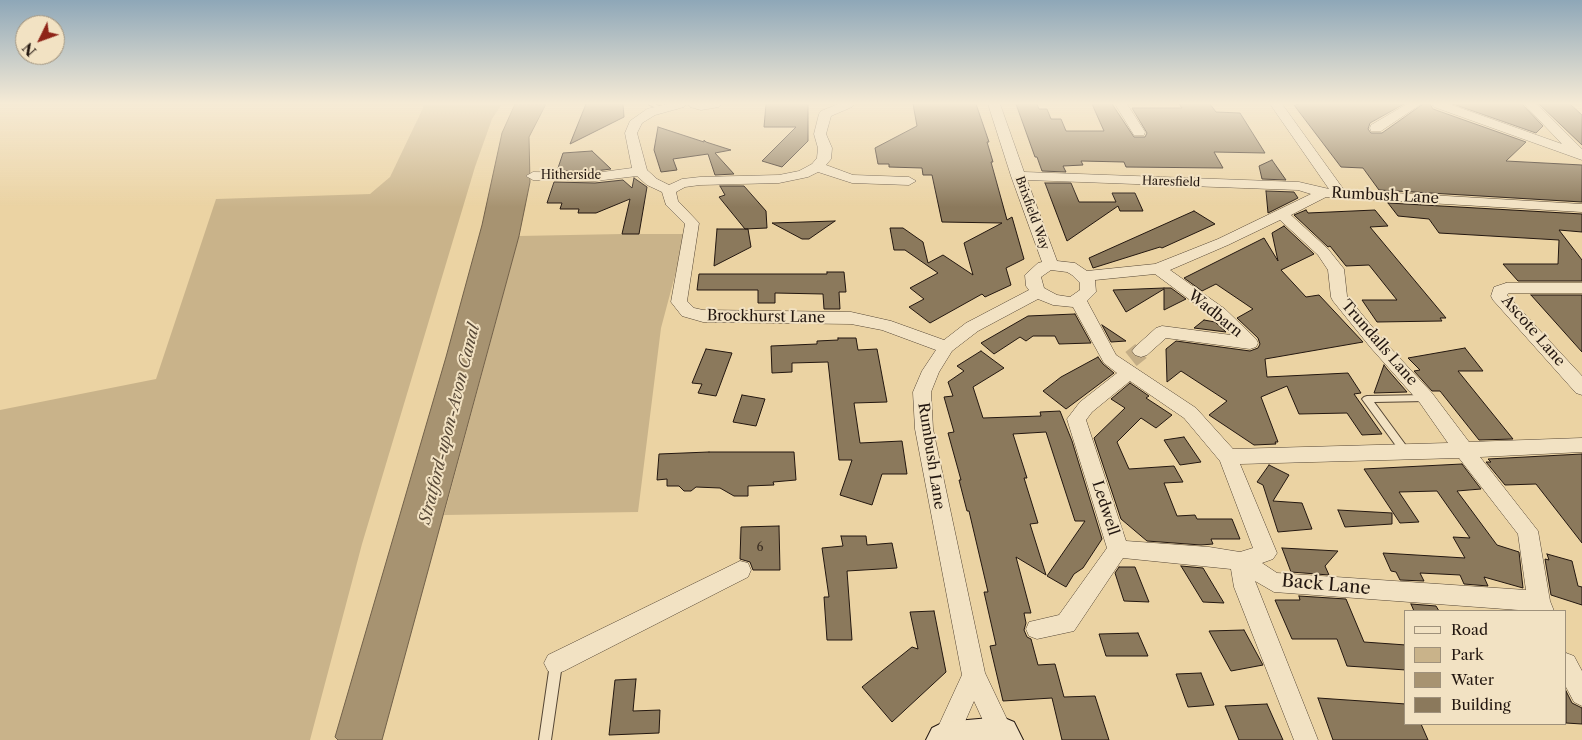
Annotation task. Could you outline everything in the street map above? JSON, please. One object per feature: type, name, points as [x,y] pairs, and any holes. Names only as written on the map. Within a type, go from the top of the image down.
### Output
[{"type":"street","points":[[632,139],[640,171],[652,182],[669,190],[682,183],[779,179],[803,174],[817,168],[824,159],[825,148],[822,139]]},
{"type":"street","name":"Brixfield Way","points":[[1006,139],[1051,265]]},
{"type":"street","points":[[1297,139],[1331,193]]},
{"type":"street","points":[[1534,139],[1582,156]]},
{"type":"street","points":[[1565,139],[1582,156]]},
{"type":"street","points":[[817,168],[852,179],[908,180]]},
{"type":"street","name":"Hitherside","points":[[533,176],[595,178],[640,171]]},
{"type":"street","name":"Haresfield","points":[[1018,176],[1299,186],[1331,193]]},
{"type":"street","name":"Brockhurst Lane","points":[[669,190],[671,202],[692,223],[679,302],[688,312],[703,316],[851,318],[885,325],[946,347]]},
{"type":"street","name":"Rumbush Lane","points":[[1085,276],[1158,269],[1331,193],[1582,208]]},
{"type":"street","name":"Trundalls Lane","points":[[1282,214],[1323,252],[1336,269],[1338,297],[1426,398],[1528,531],[1541,606]]},
{"type":"street","points":[[1051,265],[1070,267],[1085,276],[1088,282],[1088,292],[1078,300],[1070,302],[1053,300],[1038,292],[1034,286],[1033,275],[1043,267],[1051,265]]},
{"type":"street","name":"Wadbarn","points":[[1131,363],[1162,332],[1250,343],[1219,313],[1158,269]]},
{"type":"street","name":"Ascote Lane","points":[[1582,288],[1506,288],[1500,291],[1499,296],[1582,388]]},
{"type":"street","name":"Rumbush Lane","points":[[1003,737],[974,675],[924,429],[922,392],[931,371],[946,347],[972,328],[1038,292]]},
{"type":"street","points":[[1078,300],[1110,359],[1131,363],[1190,413],[1228,457],[1266,553],[1240,562],[1245,587],[1306,740]]},
{"type":"street","name":"Ledwell","points":[[1037,628],[1066,624],[1118,549],[1076,420],[1086,407],[1131,363]]},
{"type":"street","points":[[1228,457],[1464,450],[1582,444]]},
{"type":"street","name":"Back Lane","points":[[1118,549],[1209,556],[1240,562],[1274,582],[1541,606]]},
{"type":"street","points":[[556,663],[740,570]]},
{"type":"street","points":[[1567,666],[1582,694]]},
{"type":"street","points":[[974,675],[944,740],[1003,737]]},
{"type":"lane","points":[[1405,451],[1367,399],[1426,398]]},
{"type":"lane","points":[[545,740],[556,663]]},
{"type":"green space","points":[[408,139],[485,139],[362,544],[310,740],[0,740],[0,410],[156,379],[216,199],[370,194],[390,177]]},
{"type":"green space","points":[[686,234],[661,328],[638,512],[444,515],[519,236]]},
{"type":"water","name":"Stratford-upon-Avon Canal","points":[[501,139],[529,139],[530,182],[519,236],[382,740],[338,740],[335,737],[446,357],[482,225]]},
{"type":"building","points":[[572,139],[581,139],[570,144]]},
{"type":"building","points":[[656,139],[693,139],[704,142],[704,140],[731,150],[715,153],[734,174],[715,175],[708,154],[673,159],[677,170],[661,172],[654,150]]},
{"type":"building","points":[[784,139],[808,139],[808,141],[782,167],[762,161]]},
{"type":"building","points":[[893,139],[988,139],[989,142],[987,142],[993,162],[991,162],[1007,220],[1012,217],[1024,259],[1006,268],[1011,285],[985,297],[982,294],[930,323],[909,307],[924,299],[910,288],[938,273],[905,250],[894,250],[890,228],[903,228],[923,242],[928,263],[943,255],[973,275],[964,243],[1002,223],[942,222],[932,175],[923,175],[922,168],[889,167],[889,164],[878,164],[875,148]]},
{"type":"building","points":[[1028,139],[1256,139],[1265,153],[1214,152],[1223,168],[1126,167],[1124,162],[1081,161],[1083,165],[1063,166],[1066,172],[1042,171],[1037,157],[1035,157]]},
{"type":"building","points":[[1319,139],[1516,139],[1526,142],[1506,161],[1582,165],[1582,202],[1379,190],[1363,168],[1341,167]]},
{"type":"building","points":[[1575,139],[1582,139],[1582,145]]},
{"type":"building","points":[[592,151],[611,169],[557,171],[563,153]]},
{"type":"building","points":[[1272,160],[1286,180],[1262,179],[1259,166]]},
{"type":"building","points":[[634,178],[647,187],[639,234],[622,234],[630,199],[596,213],[578,213],[579,209],[560,209],[562,203],[547,203],[554,182],[595,183],[623,180],[632,188]]},
{"type":"building","points":[[1045,183],[1071,183],[1079,202],[1116,202],[1112,193],[1135,193],[1143,211],[1120,211],[1118,206],[1067,241]]},
{"type":"building","points":[[720,186],[744,186],[766,211],[767,228],[745,229],[719,197],[725,195]]},
{"type":"building","points":[[1266,191],[1294,192],[1298,198],[1268,213]]},
{"type":"building","points":[[1388,203],[1582,214],[1582,232],[1559,230],[1582,260],[1582,281],[1518,281],[1503,264],[1558,264],[1559,240],[1439,233],[1429,219],[1398,216]]},
{"type":"building","points":[[1306,210],[1308,213],[1375,210],[1388,226],[1370,227],[1446,318],[1440,318],[1442,321],[1377,322],[1362,300],[1397,300],[1369,265],[1346,266],[1330,246],[1328,247],[1294,215]]},
{"type":"building","points":[[1194,211],[1215,224],[1162,248],[1160,247],[1093,268],[1089,258]]},
{"type":"building","points":[[835,221],[809,239],[802,239],[772,223]]},
{"type":"building","points":[[1284,226],[1314,254],[1281,270],[1306,297],[1319,295],[1363,342],[1265,359],[1267,377],[1348,373],[1361,393],[1354,394],[1382,434],[1362,435],[1347,413],[1299,414],[1287,386],[1261,397],[1278,442],[1275,442],[1276,444],[1254,445],[1209,415],[1227,401],[1181,371],[1167,382],[1166,349],[1176,341],[1250,351],[1258,348],[1260,344],[1258,338],[1237,318],[1253,309],[1216,284],[1202,291],[1184,278],[1264,238],[1278,261],[1272,233]]},
{"type":"building","points":[[717,229],[748,229],[751,247],[714,266]]},
{"type":"building","points":[[827,272],[844,272],[846,292],[839,292],[840,309],[824,309],[823,294],[775,293],[775,303],[758,303],[758,290],[697,290],[699,274],[827,274]]},
{"type":"building","points":[[1171,288],[1186,299],[1164,310],[1164,289],[1126,312],[1113,290]]},
{"type":"building","points":[[1531,295],[1582,295],[1582,352]]},
{"type":"building","points":[[1075,314],[1091,343],[1059,344],[1055,336],[1033,336],[1026,341],[1020,337],[994,354],[981,343],[1028,316]]},
{"type":"building","points":[[1204,320],[1215,322],[1226,332],[1194,328]]},
{"type":"building","points":[[1102,325],[1126,341],[1111,342]]},
{"type":"building","points":[[838,338],[856,338],[858,350],[877,349],[887,402],[854,403],[860,443],[902,441],[907,474],[882,474],[872,505],[840,495],[852,460],[839,460],[828,362],[792,363],[792,372],[772,373],[771,346],[817,344],[817,341],[838,340]]},
{"type":"building","points":[[1465,348],[1483,371],[1458,371],[1513,439],[1479,440],[1440,391],[1432,391],[1414,371],[1420,370],[1408,358]]},
{"type":"building","points":[[706,349],[732,353],[716,396],[698,393],[702,384],[692,383]]},
{"type":"building","points":[[981,351],[1004,368],[973,387],[983,418],[1041,416],[1040,412],[1060,411],[1072,441],[1102,539],[1083,568],[1074,574],[1066,587],[1047,576],[1085,521],[1075,521],[1046,432],[1013,434],[1027,478],[1024,478],[1038,523],[1030,524],[1046,575],[1016,557],[1031,613],[1024,613],[1026,623],[1024,630],[1027,637],[1031,639],[1038,665],[1055,664],[1064,697],[1095,696],[1109,740],[1062,740],[1052,698],[1003,701],[990,646],[996,645],[984,592],[988,592],[948,433],[954,432],[944,397],[953,396],[948,382],[964,371],[957,366]]},
{"type":"building","points":[[1098,357],[1114,373],[1066,409],[1043,391],[1061,377]]},
{"type":"building","points":[[1384,365],[1387,369],[1407,392],[1374,393]]},
{"type":"building","points":[[1130,383],[1149,396],[1146,398],[1172,415],[1156,428],[1141,418],[1117,442],[1129,469],[1174,466],[1183,482],[1164,483],[1177,516],[1195,515],[1197,519],[1232,519],[1240,539],[1211,539],[1213,544],[1201,545],[1147,541],[1121,519],[1094,438],[1125,408],[1111,399]]},
{"type":"building","points":[[742,395],[765,399],[756,426],[733,422]]},
{"type":"building","points":[[1184,437],[1201,462],[1180,465],[1164,440]]},
{"type":"building","points":[[794,452],[796,480],[773,482],[774,485],[748,486],[748,496],[734,496],[720,488],[696,487],[691,491],[684,491],[679,486],[667,486],[667,479],[657,480],[659,454]]},
{"type":"building","points":[[1582,454],[1582,543],[1536,484],[1505,485],[1486,462],[1491,462],[1488,459]]},
{"type":"building","points":[[1462,464],[1481,489],[1457,491],[1497,545],[1519,552],[1523,588],[1484,577],[1488,586],[1464,584],[1460,575],[1420,573],[1424,581],[1400,580],[1396,572],[1391,571],[1383,553],[1465,558],[1453,537],[1470,538],[1437,491],[1399,492],[1419,522],[1400,523],[1364,469]]},
{"type":"building","points":[[1269,465],[1289,475],[1273,501],[1302,503],[1312,529],[1278,532],[1263,485],[1257,482]]},
{"type":"building","points":[[1338,510],[1392,513],[1392,524],[1345,527]]},
{"type":"building","points":[[779,526],[780,570],[753,570],[750,562],[740,559],[741,527]]},
{"type":"building","points":[[841,536],[866,536],[867,545],[892,543],[897,568],[847,571],[852,640],[827,640],[824,597],[829,597],[822,548],[843,546]]},
{"type":"building","points":[[1282,548],[1338,551],[1325,566],[1329,575],[1291,572]]},
{"type":"building","points":[[1547,554],[1572,561],[1578,586],[1582,587],[1582,605],[1551,595],[1545,559],[1549,560]]},
{"type":"building","points":[[1181,566],[1203,568],[1224,603],[1203,602]]},
{"type":"building","points":[[1119,567],[1135,567],[1149,602],[1124,601],[1115,573]]},
{"type":"building","points":[[1299,596],[1346,599],[1364,642],[1404,645],[1404,670],[1347,666],[1337,639],[1292,639],[1275,600],[1300,600]]},
{"type":"building","points":[[1411,604],[1436,606],[1438,610],[1414,610]]},
{"type":"building","points":[[934,611],[946,672],[892,722],[862,687],[912,647],[918,649],[910,612]]},
{"type":"building","points":[[1244,630],[1263,665],[1231,671],[1209,631]]},
{"type":"building","points":[[1138,633],[1148,656],[1106,656],[1099,634]]},
{"type":"building","points":[[1201,673],[1214,705],[1188,707],[1176,674]]},
{"type":"building","points":[[636,679],[633,711],[660,710],[659,733],[609,735],[615,680]]},
{"type":"building","points":[[1567,693],[1572,703],[1582,708],[1582,724],[1567,723]]},
{"type":"building","points":[[1318,698],[1404,704],[1404,725],[1421,725],[1428,740],[1333,740]]},
{"type":"building","points":[[1267,704],[1283,740],[1239,740],[1225,706]]},
{"type":"tunnel","points":[[1131,359],[1141,351]]}]
